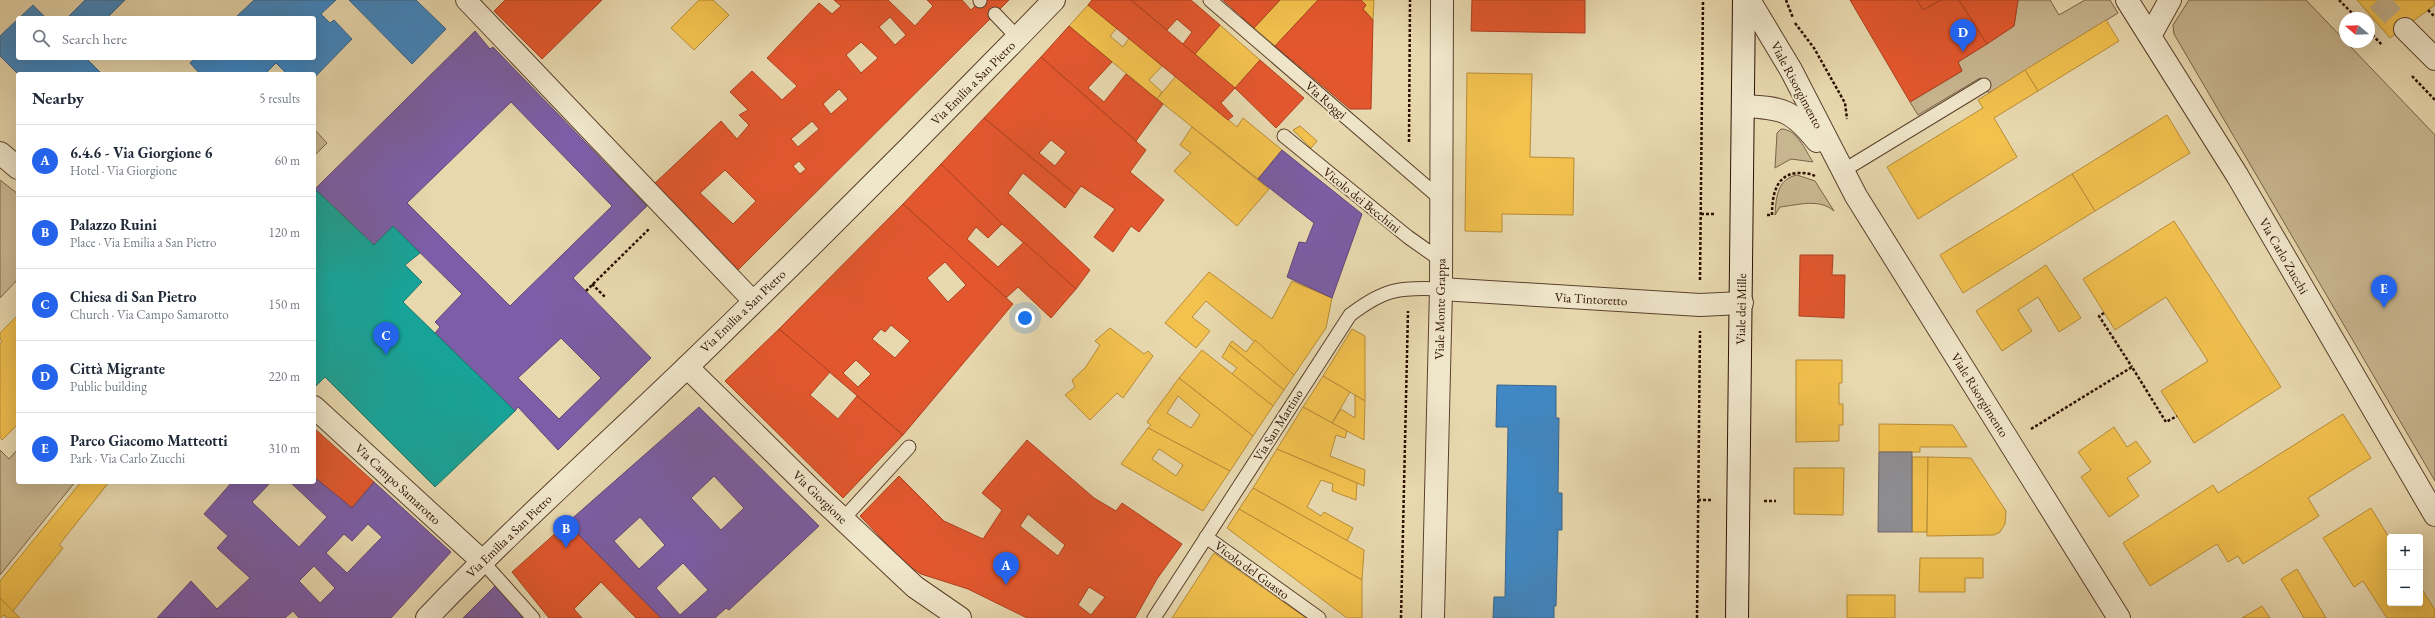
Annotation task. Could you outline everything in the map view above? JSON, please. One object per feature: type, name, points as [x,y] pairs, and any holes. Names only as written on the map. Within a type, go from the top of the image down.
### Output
[{"type":"street","points":[[466,0],[754,302]]},
{"type":"street","name":"Via Emilia a San Pietro","points":[[427,618],[482,561],[687,367],[880,178],[1054,0]]},
{"type":"street","name":"Viale Monte Grappa","points":[[1433,618],[1442,262],[1442,0]]},
{"type":"street","name":"Viale dei Mille","points":[[1737,618],[1742,303],[1744,0]]},
{"type":"street","name":"Viale Risorgimento","points":[[1749,0],[1791,70],[1842,172],[2119,618]]},
{"type":"street","name":"Via Carlo Zucchi","points":[[2127,0],[2237,175],[2435,515]]},
{"type":"street","points":[[2150,36],[2170,0]]},
{"type":"street","points":[[2405,29],[2435,59]]},
{"type":"street","name":"Viale Risorgimento","points":[[1744,106],[1779,109],[1801,120],[1842,172]]},
{"type":"street","points":[[0,153],[16,166]]},
{"type":"street","name":"Via Tintoretto","points":[[1441,289],[1700,305],[1742,303]]},
{"type":"street","name":"Via Giorgione","points":[[687,367],[915,587],[960,618]]},
{"type":"street","name":"Via Campo Samarotto","points":[[316,409],[482,561]]},
{"type":"street","points":[[2099,584],[2100,618]]},
{"type":"lane","name":"Via Roggi","points":[[1210,0],[1442,200]]},
{"type":"lane","points":[[995,14],[1018,38]]},
{"type":"lane","points":[[1842,172],[1984,85]]},
{"type":"lane","name":"Vicolo dei Becchini","points":[[1284,136],[1408,237],[1442,262]]},
{"type":"lane","name":"Via San Martino","points":[[1154,618],[1350,315],[1370,300],[1394,290],[1408,288],[1441,289]]},
{"type":"lane","points":[[843,519],[910,447]]},
{"type":"lane","name":"Vicolo del Guasto","points":[[1206,537],[1319,618]]},
{"type":"lane","points":[[482,561],[533,618]]},
{"type":"path","points":[[2340,0],[2351,12]]},
{"type":"path","points":[[2428,10],[2435,17]]},
{"type":"path","points":[[586,291],[653,224]]},
{"type":"path","points":[[592,284],[606,298]]},
{"type":"path","points":[[2104,313],[2099,316],[2166,422],[2176,416]]},
{"type":"path","points":[[2036,425],[2132,367]]},
{"type":"shaded area","points":[[2018,0],[2050,0],[2059,15],[2085,0],[2110,0],[2118,13],[1989,93],[1980,78],[1918,115],[1910,102],[1962,71],[1958,62],[2014,26]]},
{"type":"shaded area","points":[[2189,0],[2306,0],[2339,35],[2339,48],[2352,48],[2435,135],[2435,481],[2174,34],[2173,25]]},
{"type":"shaded area","points":[[1781,129],[1792,132],[1796,136],[1804,146],[1813,162],[1791,159],[1775,168],[1777,133]]},
{"type":"shaded area","points":[[316,131],[327,143],[316,154]]},
{"type":"shaded area","points":[[1797,175],[1815,181],[1834,211],[1822,205],[1808,203],[1780,207],[1775,215],[1779,190],[1785,181],[1790,177]]},
{"type":"shaded area","points":[[0,180],[16,192],[16,281],[0,298]]},
{"type":"shaded area","points":[[0,450],[9,459],[16,451],[16,484],[73,484],[0,575]]},
{"type":"building: Homes","points":[[699,0],[713,0],[729,15],[694,50],[671,28]]},
{"type":"building: Homes","points":[[1280,0],[1318,0],[1275,46],[1254,28]]},
{"type":"building: Homes","points":[[1361,0],[1374,0],[1373,20],[1363,9],[1366,5]]},
{"type":"building: Homes","points":[[2357,0],[2435,0],[2435,5],[2390,38],[2375,21],[2375,12],[2367,12]]},
{"type":"building: Homes","points":[[1088,5],[1117,28],[1110,36],[1123,47],[1129,38],[1162,66],[1149,80],[1162,92],[1157,99],[1069,26]]},
{"type":"building: Homes","points":[[2106,20],[2119,41],[2038,91],[2025,70]]},
{"type":"building: Homes","points":[[1220,25],[1260,60],[1235,88],[1195,54]]},
{"type":"building: Homes","points":[[2025,70],[2038,91],[1994,118],[2017,157],[1918,219],[1887,167],[1983,108],[1978,100]]},
{"type":"building: Homes","points":[[1467,73],[1532,74],[1530,157],[1574,158],[1573,215],[1502,214],[1502,232],[1465,231]]},
{"type":"building: Homes","points":[[1176,76],[1237,127],[1243,118],[1282,150],[1258,179],[1157,99]]},
{"type":"building: Homes","points":[[2167,115],[2190,153],[2095,211],[2072,174]]},
{"type":"building: Homes","points":[[1300,126],[1317,141],[1311,148],[1293,130]]},
{"type":"building: Homes","points":[[1192,127],[1269,189],[1237,226],[1174,171],[1191,153],[1180,145]]},
{"type":"building: Homes","points":[[2072,174],[2095,211],[1963,293],[1940,255]]},
{"type":"building: Homes","points":[[2174,221],[2281,387],[2194,443],[2161,391],[2208,361],[2166,297],[2115,330],[2083,279]]},
{"type":"building: Homes","points":[[2046,265],[2081,318],[2059,332],[2038,297],[2018,310],[2032,331],[2002,351],[1976,311]]},
{"type":"building: Homes","points":[[1209,272],[1272,319],[1292,281],[1332,298],[1326,328],[1294,375],[1206,301],[1192,317],[1210,331],[1196,348],[1165,323]]},
{"type":"building: Homes","points":[[16,317],[16,426],[2,440],[0,437],[0,344],[2,341],[0,339],[0,333]]},
{"type":"building: Homes","points":[[1110,328],[1144,354],[1148,351],[1153,356],[1123,398],[1117,393],[1090,420],[1065,395],[1075,387],[1072,380],[1085,368],[1100,345],[1095,341]]},
{"type":"building: Homes","points":[[1352,329],[1365,336],[1365,401],[1323,376]]},
{"type":"building: Homes","points":[[1255,340],[1294,375],[1284,390],[1229,345],[1232,341],[1246,352]]},
{"type":"building: Homes","points":[[1229,345],[1284,390],[1273,406],[1232,374],[1237,368],[1222,357]]},
{"type":"building: Homes","points":[[1202,350],[1273,406],[1253,436],[1179,378]]},
{"type":"building: Homes","points":[[1796,360],[1842,360],[1842,383],[1839,383],[1839,404],[1843,404],[1843,425],[1839,425],[1839,441],[1796,442]]},
{"type":"building: Homes","points":[[1323,376],[1350,392],[1332,423],[1303,407]]},
{"type":"building: Homes","points":[[1179,378],[1253,436],[1230,471],[1148,428],[1151,425],[1147,422]],"holes":[[[1178,396],[1200,415],[1191,428],[1167,413]]]},
{"type":"building: Homes","points":[[1355,395],[1365,401],[1364,440],[1332,423],[1341,409],[1355,418]]},
{"type":"building: Homes","points":[[1303,407],[1347,431],[1345,438],[1336,435],[1330,456],[1365,470],[1364,486],[1277,449]]},
{"type":"building: Homes","points":[[2343,414],[2371,458],[2308,498],[2319,516],[2243,564],[2238,556],[2228,562],[2217,544],[2150,586],[2123,543],[2213,485],[2218,493]]},
{"type":"building: Homes","points":[[1879,424],[1953,425],[1967,447],[1920,447],[1920,452],[1879,452]]},
{"type":"building: Homes","points":[[2114,427],[2127,447],[2136,441],[2151,462],[2127,478],[2139,496],[2109,517],[2081,477],[2091,470],[2078,452]]},
{"type":"building: Homes","points":[[1148,428],[1230,471],[1203,511],[1121,464]],"holes":[[[1159,449],[1183,465],[1176,476],[1152,459]]]},
{"type":"building: Homes","points":[[1277,449],[1357,483],[1356,500],[1332,491],[1333,484],[1321,480],[1307,507],[1321,516],[1324,512],[1353,528],[1347,541],[1253,488]]},
{"type":"building: Homes","points":[[1912,457],[1928,457],[1927,532],[1912,532]]},
{"type":"building: Homes","points":[[1928,457],[1971,458],[2006,511],[2005,524],[2000,532],[1994,535],[1927,536]]},
{"type":"building: Homes","points":[[1794,468],[1844,468],[1843,515],[1794,514]]},
{"type":"building: Homes","points":[[79,484],[107,484],[59,545],[63,548],[13,611],[0,598],[0,581]]},
{"type":"building: Homes","points":[[1253,488],[1364,550],[1362,580],[1239,509]]},
{"type":"building: Homes","points":[[2371,508],[2387,534],[2387,606],[2423,606],[2423,591],[2435,610],[2435,618],[2387,618],[2363,581],[2354,587],[2323,538]]},
{"type":"building: Homes","points":[[1239,509],[1362,580],[1362,618],[1347,618],[1227,528]]},
{"type":"building: Homes","points":[[1214,553],[1306,618],[1172,618]]},
{"type":"building: Homes","points":[[1920,558],[1983,558],[1983,578],[1965,578],[1965,592],[1919,592]]},
{"type":"building: Homes","points":[[2297,569],[2326,618],[2304,618],[2281,579]]},
{"type":"building: Homes","points":[[1847,595],[1895,595],[1895,618],[1847,618]]},
{"type":"building: Homes","points":[[0,598],[20,618],[7,618],[4,615],[0,618]]},
{"type":"building: Homes","points":[[2262,606],[2270,618],[2242,618]]},
{"type":"building: Shops","points":[[505,0],[602,0],[542,59],[494,11]]},
{"type":"building: Shops","points":[[834,0],[888,0],[915,26],[933,6],[927,0],[962,0],[971,10],[981,0],[1009,0],[737,271],[654,184],[721,121],[737,139],[749,125],[739,115],[748,110],[730,92],[752,71],[782,100],[797,86],[767,58],[819,3],[832,14],[841,6]],"holes":[[[890,17],[906,35],[895,45],[879,27]],[[861,42],[878,58],[861,73],[846,55]],[[839,89],[848,99],[831,114],[823,104]],[[812,121],[819,129],[798,147],[791,139]],[[799,161],[806,169],[800,174],[793,166]],[[725,170],[756,201],[733,224],[700,193]]]},
{"type":"building: Shops","points":[[1092,0],[1131,0],[1235,88],[1221,103],[1233,116],[1228,120],[1088,5]]},
{"type":"building: Shops","points":[[1131,0],[1191,0],[1220,25],[1195,54],[1183,44],[1192,32],[1177,19],[1167,30]]},
{"type":"building: Shops","points":[[1223,0],[1280,0],[1254,28]]},
{"type":"building: Shops","points":[[1318,0],[1361,0],[1366,5],[1363,9],[1373,20],[1371,109],[1350,109],[1275,46]]},
{"type":"building: Shops","points":[[1472,0],[1585,0],[1585,33],[1471,31]]},
{"type":"building: Shops","points":[[1850,0],[1917,0],[1923,10],[1941,0],[1959,0],[1987,44],[1958,62],[1962,71],[1910,102]]},
{"type":"building: Shops","points":[[1917,0],[1941,0],[1923,10]]},
{"type":"building: Shops","points":[[1959,0],[2018,0],[2014,26],[1987,44]]},
{"type":"building: Shops","points":[[1069,26],[1112,62],[1088,88],[1104,102],[1126,74],[1163,104],[1136,141],[1041,57]]},
{"type":"building: Shops","points":[[1041,57],[1146,150],[1130,172],[1164,200],[1139,232],[1131,226],[1113,252],[1094,237],[1115,209],[1081,186],[1075,194],[984,118]],"holes":[[[1051,140],[1066,152],[1055,166],[1039,153]]]},
{"type":"building: Shops","points":[[1260,60],[1304,98],[1276,128],[1235,88]]},
{"type":"building: Shops","points":[[984,118],[1075,194],[1065,208],[1023,173],[1008,193],[1090,270],[1076,289],[1002,224],[941,164]]},
{"type":"building: Shops","points":[[941,164],[1002,224],[988,238],[976,227],[967,239],[998,267],[1024,242],[1076,289],[1051,318],[1018,287],[1006,298],[903,204]]},
{"type":"building: Shops","points":[[903,204],[1013,304],[903,435],[779,329]],"holes":[[[945,262],[966,285],[948,302],[927,278]],[[891,325],[910,341],[895,358],[872,339],[881,329],[885,332]],[[856,360],[871,374],[858,387],[843,373]]]},
{"type":"building: Shops","points":[[1800,255],[1833,255],[1832,275],[1845,275],[1844,318],[1799,316]]},
{"type":"building: Shops","points":[[779,329],[830,372],[810,395],[838,419],[857,396],[903,435],[843,498],[725,381]]},
{"type":"building: Shops","points":[[316,430],[374,482],[352,508],[316,479]]},
{"type":"building: Shops","points":[[1027,440],[1094,498],[1116,511],[1122,503],[1182,544],[1157,579],[1135,618],[1027,618],[968,589],[921,574],[906,564],[860,516],[899,476],[944,521],[983,539],[1002,510],[982,493]],"holes":[[[1028,514],[1065,545],[1058,556],[1020,526]],[[1089,587],[1105,597],[1091,615],[1078,605]]]},
{"type":"building: Shops","points":[[567,523],[661,618],[636,618],[601,582],[574,609],[582,618],[549,618],[512,572]]},
{"type":"building: Offices","points":[[475,31],[490,49],[493,47],[647,206],[573,278],[651,358],[558,450],[518,407],[515,411],[435,333],[440,327],[435,322],[462,294],[393,226],[374,245],[316,190],[316,188]],"holes":[[[511,102],[612,206],[510,306],[407,203]],[[561,338],[601,378],[559,419],[518,378]]]},
{"type":"building: Offices","points":[[1282,150],[1362,214],[1332,298],[1287,277],[1299,242],[1306,243],[1314,223],[1258,179]]},
{"type":"building: Offices","points":[[699,407],[819,526],[729,610],[726,608],[715,618],[661,618],[567,523]],"holes":[[[714,476],[744,508],[721,530],[691,498]],[[640,517],[665,545],[639,569],[614,541]],[[683,563],[708,590],[680,615],[656,588]]]},
{"type":"building: Offices","points":[[316,479],[352,508],[374,482],[451,552],[391,618],[299,618],[293,611],[285,618],[157,618],[191,581],[217,609],[250,578],[217,548],[228,536],[204,514],[230,484],[269,484],[252,502],[299,547],[327,517],[292,484],[316,484]],"holes":[[[368,524],[382,537],[347,573],[326,553],[344,534],[352,541]],[[314,566],[335,588],[320,603],[299,581]]]},
{"type":"building: Offices","points":[[495,586],[524,618],[463,618]]},
{"type":"building: Schools","points":[[85,0],[125,0],[109,16],[69,16]]},
{"type":"building: Schools","points":[[254,0],[336,0],[321,14],[330,23],[334,20],[352,39],[316,76],[316,72],[285,72],[276,63],[267,72],[198,72],[190,63],[193,60],[316,60],[316,16],[237,16]]},
{"type":"building: Schools","points":[[349,0],[416,0],[446,29],[412,64]]},
{"type":"building: Schools","points":[[33,5],[44,16],[21,16]]},
{"type":"building: Schools","points":[[16,21],[16,60],[88,60],[100,72],[16,72],[0,56],[0,36]]},
{"type":"building: Schools","points":[[1497,385],[1556,386],[1556,418],[1559,418],[1558,493],[1562,493],[1562,530],[1558,530],[1556,606],[1554,606],[1554,618],[1493,618],[1494,597],[1505,597],[1508,427],[1496,427]]},
{"type":"building: Public","points":[[316,190],[374,245],[393,226],[420,253],[405,265],[422,282],[403,302],[515,411],[435,487],[325,377],[316,386]]},
{"type":"building: Industry","points":[[1879,452],[1912,452],[1912,532],[1878,532]]},
{"type":"tunnel","points":[[2378,0],[2405,29]]},
{"type":"place","name":"Città Migrante","points":[[1963,52]]},
{"type":"place","name":"Parco Giacomo Matteotti","points":[[2384,308]]},
{"type":"place","name":"Chiesa di San Pietro","points":[[386,355]]},
{"type":"place","name":"Palazzo Ruini","points":[[566,548]]},
{"type":"place","name":"6.4.6 - Via Giorgione 6","points":[[1006,585]]}]
